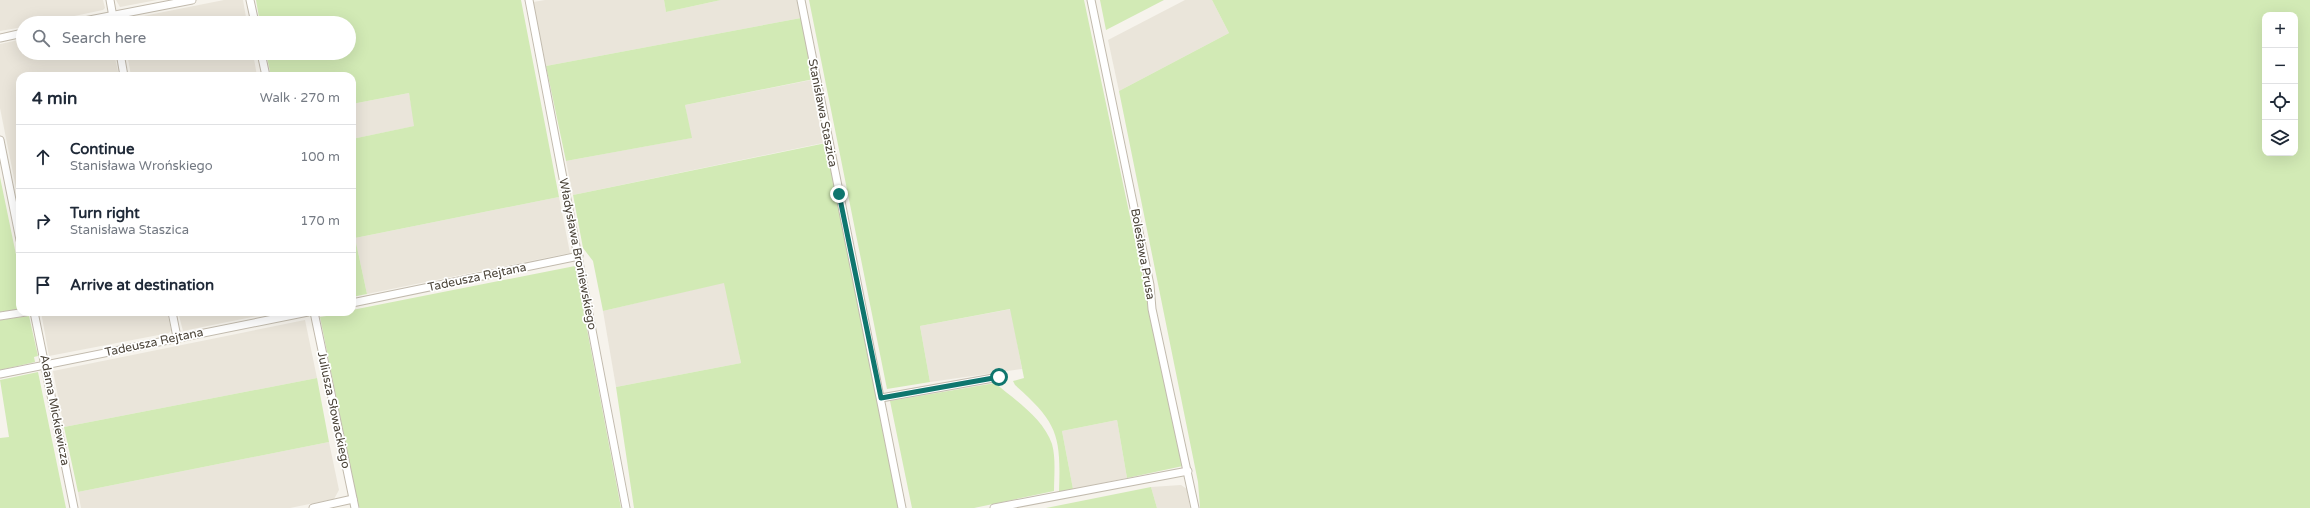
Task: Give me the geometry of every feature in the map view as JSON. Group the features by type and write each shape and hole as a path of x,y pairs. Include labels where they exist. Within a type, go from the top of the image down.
{"street":[{"path":"110,0 113,16"},
{"path":"125,16 192,0"},
{"path":"250,0 253,16"},
{"name":"Władysława Broniewskiego","path":"529,0 626,508"},
{"name":"Stanisława Staszica","path":"801,0 902,508"},
{"name":"Bolesława Prusa","path":"1092,0 1150,285 1152,309 1196,508"},
{"path":"0,38 16,35"},
{"path":"121,60 123,72"},
{"path":"263,60 265,72"},
{"path":"0,140 16,220"},
{"name":"Tadeusza Rejtana","path":"356,302 579,256"},
{"path":"0,316 16,314"},
{"name":"Adama Mickiewicza","path":"35,316 74,508"},
{"path":"173,316 177,337"},
{"name":"Tadeusza Rejtana","path":"0,374 177,337 287,316"},
{"name":"Juliusza Słowackiego","path":"315,316 355,508"},
{"path":"881,398 999,377"},
{"path":"994,508 1188,471"},
{"path":"313,508 353,499"}],"shaded area":[{"path":"0,0 103,0 105,8 103,10 74,16 16,16 16,28 0,31"},
{"path":"116,0 157,0 120,7"},
{"path":"224,0 243,0 246,16 143,16"},
{"path":"545,0 664,0 666,12 721,0 798,0 801,18 546,66 533,2"},
{"path":"1185,0 1212,0 1229,33 1119,91 1108,40"},
{"path":"16,41 16,60 116,60 118,72 16,72 16,188 0,108 0,44"},
{"path":"128,60 254,60 256,72 130,72"},
{"path":"811,80 823,143 573,195 566,161 691,138 685,105"},
{"path":"409,93 415,126 356,138 356,103"},
{"path":"559,197 570,253 367,294 356,238"},
{"path":"725,282 741,363 616,387 603,311"},
{"path":"1011,309 1022,369 930,382 920,326"},
{"path":"42,316 168,316 171,330 169,333 49,356"},
{"path":"179,316 257,316 183,331"},
{"path":"305,320 317,378 64,427 53,371"},
{"path":"1117,420 1127,478 1073,489 1062,431"},
{"path":"329,442 339,490 334,499 290,508 81,508 78,492"},
{"path":"1181,485 1187,489 1190,508 1157,508 1151,487"}],"green space":[{"path":"256,0 521,0 559,197 356,238 356,138 414,126 409,93 356,103 356,72 270,72 268,60 356,60 356,16 259,16"},
{"path":"664,0 721,0 666,12"},
{"path":"809,0 1084,0 1183,466 1127,478 1117,420 1062,431 1073,489 1059,492 1059,457 1054,431 1040,410 1015,385 1013,381 1024,378 1010,309 920,326 930,382 887,389"},
{"path":"1100,0 1164,0 1106,30"},
{"path":"1212,0 2310,0 2310,508 1200,508 1198,482 1119,91 1229,33"},
{"path":"801,18 814,79 685,105 692,138 566,161 546,66"},
{"path":"826,143 899,508 634,508 616,387 741,363 724,283 603,311 593,261 583,248 573,195"},
{"path":"0,177 16,255 16,310 0,312"},
{"path":"356,243 367,294 356,296"},
{"path":"575,266 621,508 360,508 358,505 320,317 356,316 356,309"},
{"path":"29,316 38,356 34,357 35,362 0,370 0,320"},
{"path":"38,372 66,508 0,508 0,438 9,437 0,380"},
{"path":"317,378 329,442 78,492 64,427"},
{"path":"995,383 1028,410 1048,435 1052,444 1054,455 1054,491 974,508 912,508 890,401"},
{"path":"1151,487 1157,508 1046,508"}],"route":[{"path":"839,194 881,398 999,377"}]}
